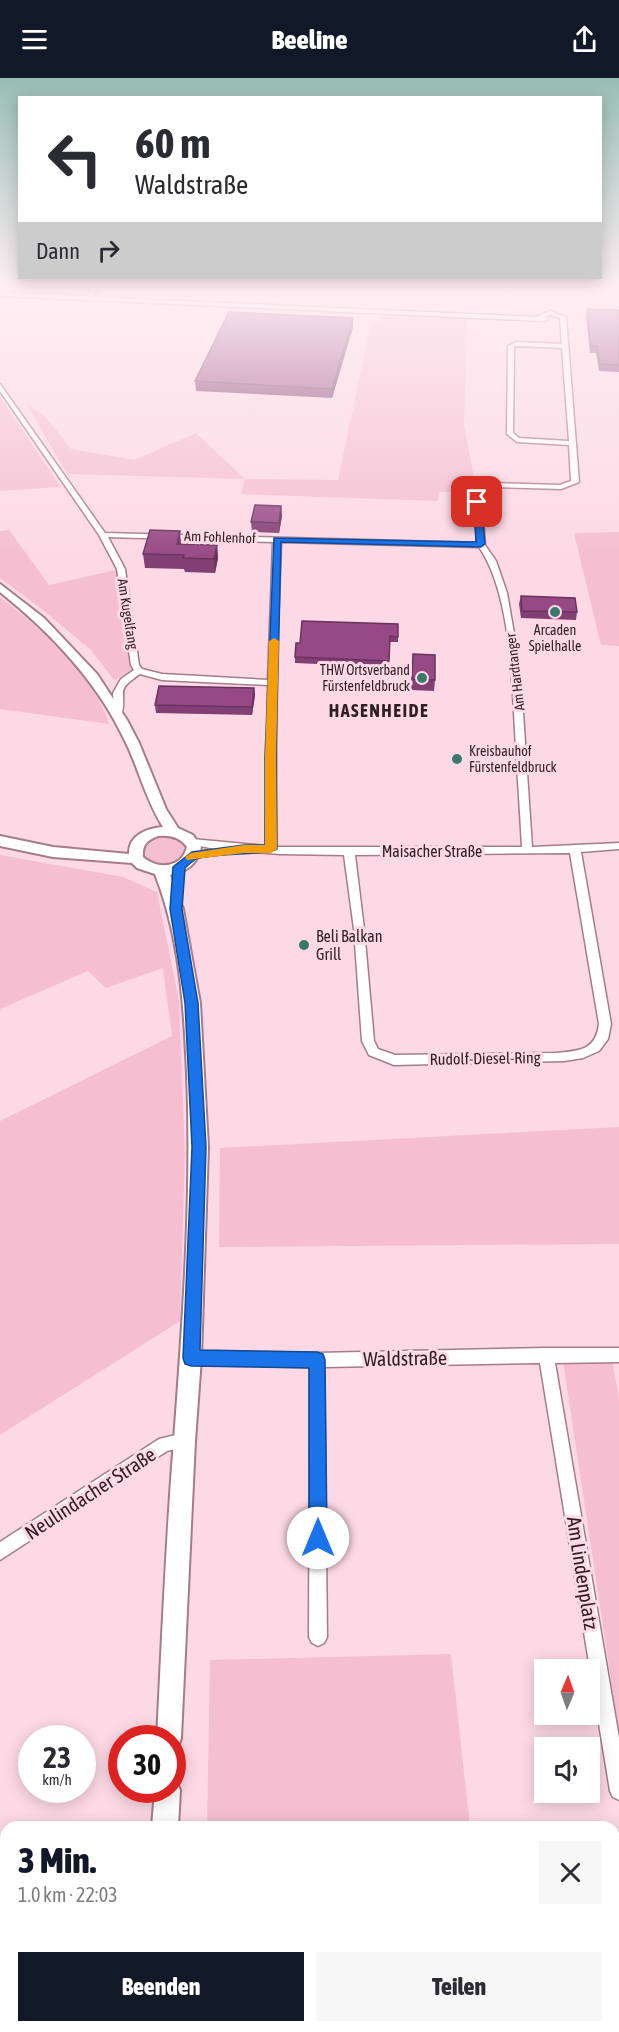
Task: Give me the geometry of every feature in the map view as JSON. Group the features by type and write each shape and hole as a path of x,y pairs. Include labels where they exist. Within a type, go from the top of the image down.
{"main road":[{"path":"0,587 34,614 69,649 101,689 134,744 152,795 173,831"},
{"path":"149,834 152,795"},
{"path":"83,856 136,844 149,834 173,831 183,834 192,849 179,867 176,909"},
{"path":"0,841 83,856 136,860 146,868 161,871 179,867"},
{"path":"136,844 134,853 136,860"},
{"path":"161,871 176,909 192,1003 199,1147 191,1358 184,1441 170,1725"},
{"path":"165,1821 166,1803"}],"street":[{"path":"511,376 510,434 517,440 572,443 568,376"},
{"name":"Am Kugelfang","path":"0,386 103,536 121,569 135,665 139,671 162,677 272,683"},
{"name":"Am Hardtanger","path":"527,850 516,668 503,592 492,561 481,544 477,501 480,489 488,485 561,488 573,484 576,472 572,443"},
{"name":"Am Fohlenhof","path":"103,536 481,544"},
{"path":"271,849 272,683 277,539"},
{"path":"117,713 119,705 117,693 124,681 139,671"},
{"name":"Maisacher Straße","path":"192,849 527,850 619,846"},
{"name":"Rudolf-Diesel-Ring","path":"349,851 359,929 368,1041 373,1052 394,1060 548,1057 578,1054 600,1044 605,1024 575,849"},
{"name":"Waldstraße","path":"191,1358 317,1360 546,1355 618,1358"},
{"name":"Am Lindenplatz","path":"546,1355 619,1791"},
{"path":"317,1360 318,1637"},
{"name":"Neulindacher Straße","path":"0,1552 164,1444 184,1441"}],"shaded area":[{"path":"360,376 465,376 464,424 474,478 468,492 439,492 438,501 241,494 245,479 338,480"},
{"path":"0,397 61,487 0,491"},
{"path":"26,403 46,417 71,449 134,460 196,433 245,479 67,474"},
{"path":"9,530 49,585 116,570 134,669 114,680 91,650 0,578 0,531"},
{"path":"619,532 619,646 601,645 574,533"},
{"path":"0,597 32,623 78,670 102,706 109,724 0,709"},
{"path":"166,834 179,838 186,846 181,859 161,865 147,860 142,855 146,842 156,836"},
{"path":"0,855 123,877 157,892 179,1001 185,1153 180,1321 0,1435 0,1121 172,1036 163,968 106,988 88,971 0,1009"},
{"path":"619,1127 619,1244 219,1247 220,1148"},
{"path":"612,1360 619,1397 619,1732 563,1361"},
{"path":"451,1654 469,1821 207,1821 210,1660"}],"building":[{"path":"197,376 336,376 332,389 195,381"},
{"path":"255,505 281,506 279,523 251,522"},
{"path":"150,530 180,531 177,544 217,545 214,559 183,558 184,555 143,554"},
{"path":"521,596 575,598 577,612 522,611"},
{"path":"302,621 398,624 398,637 390,636 389,661 295,657 296,643 300,643"},
{"path":"413,654 435,655 435,680 412,679"},
{"path":"159,686 254,688 252,707 155,705"}],"slow traffic":[{"path":"191,857 244,849 271,849 270,756 274,641"}],"place":[{"name":"Arcaden Spielhalle","path":"555,612"},
{"name":"THW Ortsverband Fürstenfeldbruck","path":"422,678"},
{"name":"Kreisbauhof Fürstenfeldbruck","path":"457,759"},
{"name":"Beli Balkan Grill","path":"304,945"}],"district":[{"name":"HASENHEIDE","path":"379,710"}],"route":[{"path":"318,1538 317,1360 191,1358 199,1147 192,1003 176,909 179,867 192,856 244,849 271,849 270,756 277,539 481,544 477,502"}]}
